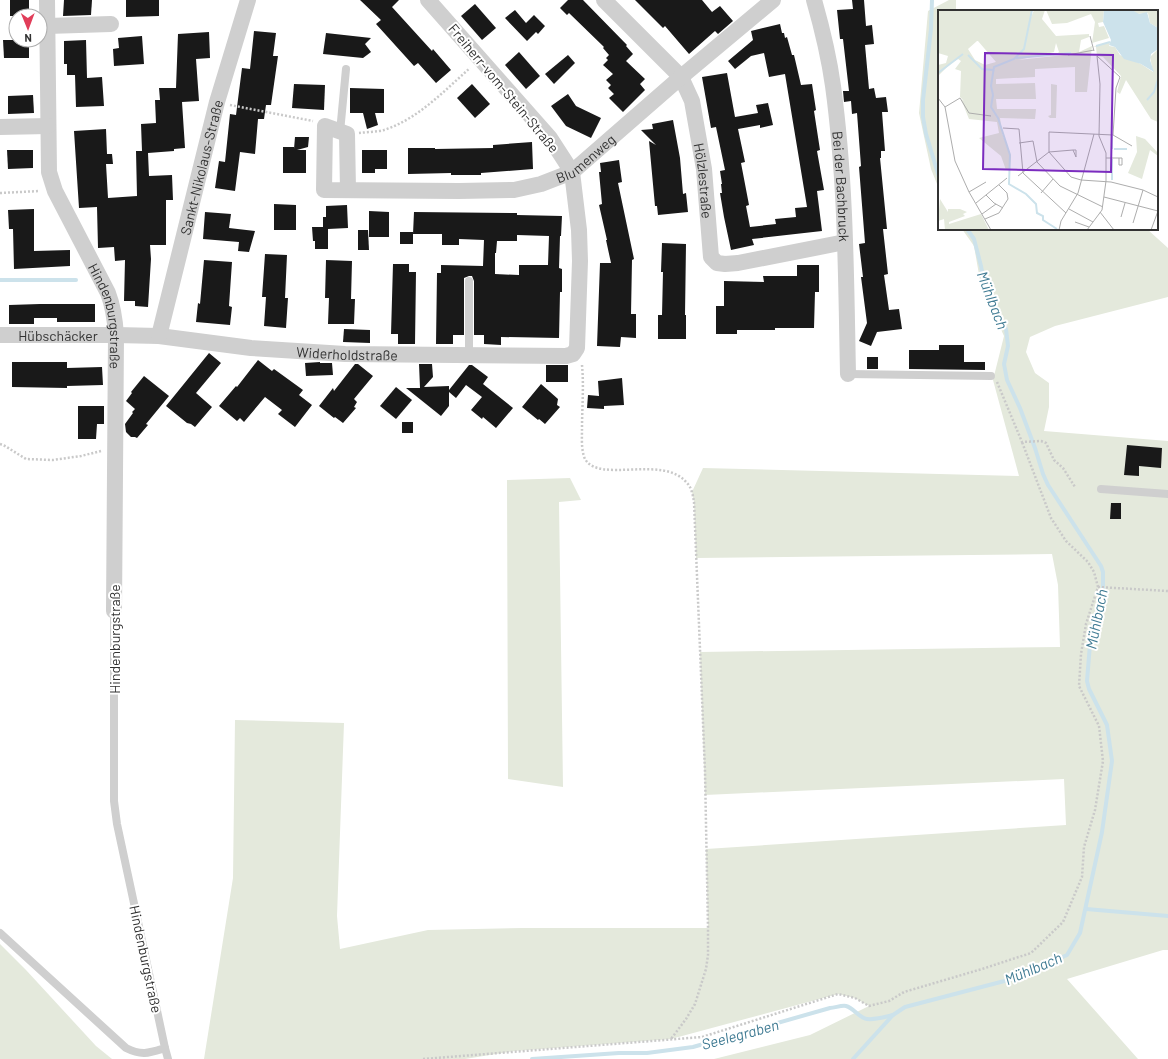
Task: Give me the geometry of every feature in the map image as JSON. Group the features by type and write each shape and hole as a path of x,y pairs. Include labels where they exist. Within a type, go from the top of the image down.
{"street":[{"name":"Sankt-Nikolaus-Straße","path":"159,336 218,102 248,0"},
{"name":"Freiherr-vom-Stein-Straße","path":"428,0 550,138 572,172 579,230 580,261 575,351"},
{"name":"Hölzlestraße","path":"604,0 681,77 692,101 704,169 711,257 717,262 725,264 738,263 845,242"},
{"name":"Blumenweg","path":"325,126 324,190 514,190 541,184 572,172 681,77 773,0"},
{"name":"Bei der Bachbruck","path":"814,0 824,38 833,85 838,132 845,242 848,374"},
{"path":"48,26 111,24"},
{"name":"Hindenburgstraße","path":"47,48 49,172 55,191 108,293 114,313 116,335 114,611"},
{"path":"0,127 48,126"},
{"path":"325,126 343,133 348,190"},
{"name":"Hübschäcker","path":"0,335 116,335"},
{"name":"Widerholdstraße","path":"116,335 159,336 251,348 345,354 566,356 575,351"}],"lane":[{"path":"343,133 346,69"},
{"path":"469,281 469,355"},
{"path":"848,374 991,376"},
{"path":"1101,489 1168,494"},
{"name":"Hindenburgstraße","path":"114,611 114,801 117,824 168,1059"},
{"path":"0,933 126,1048 136,1053 148,1053 166,1048"}],"path":[{"path":"343,133 383,130 406,120 424,108 480,59"},
{"path":"218,102 323,123 325,126"},
{"path":"0,193 55,191"},
{"path":"575,351 582,365 582,444 585,458 588,463 604,470 646,469 670,472 680,476 688,483 694,502 705,772 708,955 706,969 695,1004 686,1020 671,1039"},
{"path":"423,1059 702,1037 838,994 855,998 869,1006 889,1000 904,992 1031,953 1063,922 1082,877 1084,847 1095,810 1103,761 1099,726 1079,686 1081,654 1086,624 1098,587 1094,572 1088,562 1066,540 1051,518 996,380 991,376"},
{"path":"1022,442 1043,441 1046,443 1054,460 1063,468 1075,487"},
{"path":"0,444 26,459 53,460 81,456 115,448"},
{"path":"1098,587 1168,591"}],"shaded area":[{"path":"949,0 956,0 956,10 938,10 938,186 931,169 919,113 928,11"},
{"path":"963,230 1148,230 1168,248 1168,297 1055,326 1030,337 1026,352 1035,373 1049,383 1049,407 1044,431 1168,441 1168,950 1163,950 1067,979 1138,1059 714,1059 810,1035 869,1006 855,998 838,994 671,1039 515,1051 465,1059 204,1059 233,878 235,720 344,723 337,916 340,949 428,930 523,928 708,928 706,849 1066,825 1064,779 705,795 700,652 1060,647 1058,585 1052,554 696,558 694,502 692,492 703,468 1019,476 993,380 1004,336 981,286 974,246"},
{"path":"570,478 581,500 559,502 563,787 508,779 507,480"},
{"path":"0,944 96,1046 112,1059 0,1059"}],"building":[{"path":"10,0 29,0 29,8 10,8"},
{"path":"64,0 92,0 91,15 63,16"},
{"path":"126,0 159,0 159,16 126,17"},
{"path":"360,0 399,0 392,7 432,51 433,49 451,70 436,83 418,63 414,66 376,24 381,20"},
{"path":"568,0 583,0 627,45 626,46 633,54 626,61 645,79 640,84 645,90 623,112 609,98 614,94 608,88 611,85 606,80 613,74 603,65 608,60 606,58 609,55 603,48 604,47 569,13 567,15 560,8"},
{"path":"635,0 702,0 712,12 720,6 733,21 718,34 715,31 689,54 665,26 663,28"},
{"path":"852,0 864,0 866,26 872,25 874,44 865,45 869,89 874,88 876,98 886,97 888,112 882,112 885,151 881,151 880,158 887,229 883,229 888,274 884,275 889,310 899,309 902,329 877,332 871,346 859,341 867,323 861,277 863,277 859,244 865,243 859,167 861,166 857,113 852,114 851,101 844,102 843,91 849,91 843,39 840,39 837,10 853,9"},
{"path":"475,4 496,28 482,40 461,16"},
{"path":"515,10 526,23 534,15 545,26 538,34 536,32 527,41 505,18"},
{"path":"780,24 782,33 784,33 785,38 787,37 792,55 794,55 801,85 812,84 816,110 814,111 820,150 817,151 824,190 817,191 822,231 752,239 754,245 731,250 720,193 722,193 722,184 720,171 725,170 716,127 711,128 702,77 727,73 735,117 758,113 756,105 768,103 773,125 760,128 760,125 738,129 745,162 741,163 749,205 746,206 750,227 776,224 775,219 796,217 795,208 807,207 785,74 769,77 764,53 751,56 735,69 728,61 753,40 751,31"},
{"path":"254,31 276,33 273,56 278,56 271,105 266,105 264,119 258,119 255,154 240,152 235,191 215,188 219,161 225,162 230,114 236,115 242,68 250,69"},
{"path":"209,32 210,58 196,59 199,101 182,102 185,148 174,149 174,151 148,153 149,176 172,175 173,200 166,200 166,245 150,245 151,259 148,307 135,306 135,301 124,301 125,260 115,261 114,247 98,248 97,207 79,208 74,131 106,129 107,154 112,154 113,164 106,164 108,198 137,196 136,151 142,151 141,124 156,123 155,100 160,100 159,88 176,88 178,34"},
{"path":"326,33 371,38 365,44 371,52 363,58 323,54"},
{"path":"142,36 144,64 114,66 113,49 119,48 118,38"},
{"path":"3,40 8,40 8,48 29,48 29,58 4,58"},
{"path":"86,40 87,78 102,77 104,106 76,107 75,75 67,75 67,64 64,64 64,41"},
{"path":"519,52 540,76 526,89 505,65"},
{"path":"568,55 575,63 554,84 545,74"},
{"path":"294,84 325,85 324,110 292,108"},
{"path":"472,84 490,104 475,118 457,98"},
{"path":"350,88 384,89 384,113 375,113 378,125 367,129 363,113 350,113"},
{"path":"568,94 576,106 601,118 591,138 566,126 551,106"},
{"path":"33,95 34,113 8,114 8,96"},
{"path":"673,120 680,158 683,194 686,193 688,212 658,215 657,206 655,206 649,141 656,145 641,130 653,129 652,124"},
{"path":"295,137 309,137 308,147 297,150 306,150 306,173 283,173 283,147 294,147 294,149"},
{"path":"532,142 533,169 481,173 481,175 451,175 451,173 408,174 408,148 493,148 493,145"},
{"path":"7,150 33,150 33,168 8,169"},
{"path":"362,150 387,150 387,169 375,169 375,173 362,173"},
{"path":"619,160 622,182 618,183 634,259 632,260 631,314 636,314 636,338 621,337 620,347 597,346 600,263 611,263 599,205 602,204 599,172 601,172 600,163"},
{"path":"274,204 296,205 296,230 274,230"},
{"path":"347,205 348,228 328,229 328,249 315,249 312,227 323,227 323,217 326,217 326,206"},
{"path":"34,209 34,251 70,250 70,266 14,269 13,229 9,229 8,210"},
{"path":"369,211 389,212 389,237 369,237"},
{"path":"205,212 231,214 229,228 255,231 249,252 238,251 239,242 203,239"},
{"path":"414,212 517,213 517,215 562,216 559,268 562,269 562,292 560,292 559,338 501,337 501,345 484,344 484,335 474,335 474,281 472,276 469,276 464,278 464,335 453,335 453,344 436,344 437,273 441,273 441,265 483,266 484,240 459,239 459,245 442,245 442,234 413,234","holes":["517,235 549,236 548,265 519,265 519,275 495,274 495,253 497,241 517,241"]},
{"path":"358,230 368,230 369,250 358,250"},
{"path":"400,232 413,232 413,244 400,244"},
{"path":"662,243 686,244 686,339 658,339 658,315 662,315"},
{"path":"265,254 287,255 285,298 288,298 286,328 264,326 266,297 262,297"},
{"path":"204,260 232,262 229,306 232,307 230,325 196,322 198,303 200,304"},
{"path":"326,260 352,261 351,299 355,299 354,324 328,324 329,298 325,298"},
{"path":"393,264 409,264 409,272 416,272 415,344 398,344 398,334 391,334"},
{"path":"797,265 819,265 819,292 815,292 814,328 737,330 737,334 716,334 716,306 724,306 724,281 764,282 763,276 797,276"},
{"path":"95,304 95,322 57,322 57,318 34,318 34,324 9,324 9,305"},
{"path":"344,329 370,330 370,343 343,342"},
{"path":"939,345 964,345 964,362 985,362 985,370 909,369 909,350 939,350"},
{"path":"209,353 221,363 196,393 212,407 195,427 187,423 166,406"},
{"path":"867,357 878,357 878,369 867,369"},
{"path":"258,360 272,371 274,369 303,390 299,395 312,405 295,427 278,414 282,410 265,397 244,422 240,418 237,421 219,406 236,386 237,387"},
{"path":"12,362 67,362 67,368 102,367 103,385 67,386 67,388 12,387"},
{"path":"305,363 332,363 333,375 306,376"},
{"path":"355,364 358,364 373,376 354,399 357,402 354,407 356,408 343,423 319,406 333,388 334,391"},
{"path":"419,364 432,364 433,377 424,387 449,386 449,390 469,365 472,365 488,377 483,384 513,408 496,428 483,417 482,419 471,410 482,397 466,385 456,398 449,392 449,406 441,416 406,388 420,388"},
{"path":"546,365 568,365 568,382 546,382"},
{"path":"144,376 169,396 146,424 148,425 137,438 131,437 126,432 125,424 135,409 126,401 132,393 131,392"},
{"path":"622,378 624,405 604,406 604,409 587,408 588,395 599,396 598,381"},
{"path":"541,384 558,399 557,405 560,407 545,424 522,407"},
{"path":"396,387 412,400 396,419 380,406"},
{"path":"78,406 104,406 104,424 97,424 96,439 78,439"},
{"path":"402,422 413,422 413,433 402,433"},
{"path":"1127,445 1162,448 1161,468 1139,466 1139,476 1124,475"},
{"path":"1111,503 1121,503 1121,519 1110,519"}],"waterway":[{"name":"Mühlbach","path":"932,0 931,29 923,100 923,117 926,134 938,174"},
{"name":"Mühlbach","path":"853,1059 893,1015 905,1007 1016,978 1067,955 1080,933 1102,832 1112,761 1107,725 1089,689 1087,681 1091,632 1103,589 1103,572 1101,566 1048,485 1043,474 1020,408 1007,380 1004,364 1008,346 1006,329 993,307 985,287 974,239 968,230"},
{"path":"0,280 76,280"},
{"path":"1086,909 1168,916"},
{"name":"Seelegraben","path":"532,1059 619,1053 647,1053 693,1047 830,1008 842,1006 849,1007 861,1017 867,1019 877,1019 893,1015"}]}
